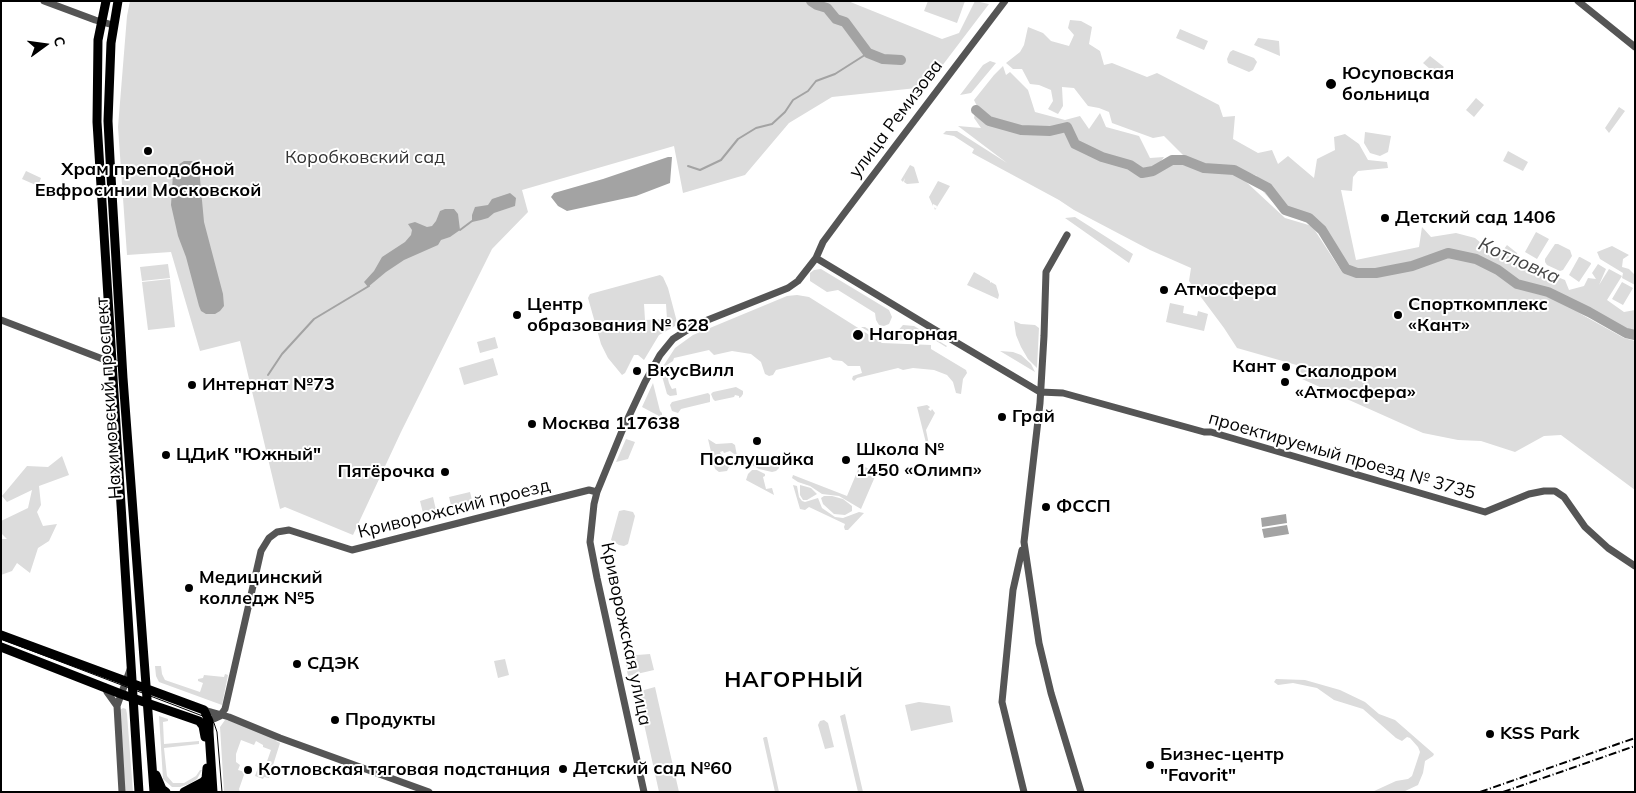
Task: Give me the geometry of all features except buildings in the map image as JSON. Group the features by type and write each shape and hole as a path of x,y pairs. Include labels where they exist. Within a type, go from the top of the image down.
{"main road":[{"name":"Нахимовский проспект","path":"106,1 98,40 97,122 154,792"},
{"name":"Нахимовский проспект","path":"118,1 110,51 108,121 131,666 128,682 132,698 139,792"},
{"path":"1,635 204,710 209,721 208,732 213,792"},
{"path":"1,647 121,694 200,721 205,732 206,779 184,792"},
{"path":"152,765 159,783 166,792"},
{"path":"199,792 206,788 212,778"}],"street":[{"path":"44,1 113,25"},
{"name":"улица Ремизова","path":"816,258 824,242 843,215 1005,1"},
{"path":"1578,1 1635,47"},
{"path":"1024,792 1002,702 1013,590 1024,542 1031,487 1044,336 1046,272 1067,236"},
{"path":"816,258 1040,392"},
{"name":"Криворожская улица","path":"644,792 590,542 597,492 638,396 668,343 683,331 695,325 793,286 816,258"},
{"path":"1,320 118,364"},
{"name":"проектируемый проезд № 3735","path":"1040,392 1063,393 1204,432 1211,432 1485,512 1529,494 1555,491 1564,497 1585,527 1608,548 1635,566"},
{"name":"Криворожский проезд","path":"220,716 225,709 261,551 269,538 277,532 289,530 352,550 589,490 597,492"},
{"path":"1024,542 1039,642 1051,693 1081,792"},
{"path":"1013,590 1022,585 1032,596"},
{"name":"Нахимовский проспект","path":"122,792 117,706 128,682"},
{"path":"104,687 117,706"},
{"path":"204,710 220,716 230,717 280,738 430,792"},
{"path":"200,721 209,721 220,716"}],"green space":[{"name":"Коробковский сад","path":"130,1 848,1 942,39 959,33 975,1 989,4 926,87 832,97 789,123 745,175 683,193 674,146 522,190 528,212 492,249 401,432 353,535 285,507 280,509 240,341 200,351 171,252 127,255 118,127 127,16"},
{"path":"928,1 965,1 957,23 924,11"},
{"name":"Спорткомплекс «Кант»","path":"1070,20 1081,21 1092,27 1089,44 1100,51 1104,65 1112,63 1147,77 1157,73 1219,105 1223,117 1235,116 1233,139 1258,153 1272,150 1278,164 1288,156 1314,178 1317,159 1335,150 1334,137 1345,134 1359,144 1368,160 1387,162 1388,168 1358,171 1353,177 1352,191 1341,190 1356,260 1419,247 1422,227 1431,237 1456,233 1475,238 1498,257 1507,245 1517,253 1518,259 1525,266 1537,272 1540,270 1565,280 1569,290 1584,286 1588,278 1596,279 1592,273 1598,264 1606,269 1599,285 1609,269 1622,276 1607,300 1624,312 1635,310 1635,333 1613,322 1609,326 1579,313 1624,338 1635,341 1635,490 1561,435 1544,436 1515,452 1481,441 1458,440 1423,433 1302,379 1297,369 1300,366 1237,348 1189,281 1191,268 1150,250 1074,210 972,153 974,149 954,136 943,134 946,131 957,131 1007,163 958,126 981,128 974,118 977,106 974,100 1003,66 1006,75 1010,72 1028,90 1035,112 1065,120 1080,116 1089,129 1100,113 1106,127 1139,136 1150,158 1164,157 1159,164 1187,159 1164,136 1153,138 1112,123 1109,112 1088,106 1074,88 1062,87 1063,106 1058,114 1048,109 1053,101 1051,90 1039,85 1030,84 1022,69 1013,69 1006,63 1020,52 1024,45 1028,27 1043,33 1051,41 1069,46 1074,35 1068,28","holes":["1211,164 1232,166 1257,176 1255,183 1282,212 1312,225 1322,232 1329,246 1349,273 1342,272 1312,226 1285,218 1243,179"]},
{"path":"1180,29 1208,41 1204,50 1176,38"},
{"path":"1258,38 1279,41 1280,56 1254,45"},
{"path":"1233,50 1254,58 1257,62 1253,70 1249,72 1228,63 1227,59"},
{"path":"1430,56 1444,67 1437,75 1423,63"},
{"path":"990,61 996,63 971,93 960,95 983,65"},
{"path":"1476,98 1484,105 1474,117 1466,110"},
{"path":"1619,107 1625,111 1609,133 1605,128"},
{"path":"1365,132 1391,136 1388,152 1380,156 1370,153 1364,143"},
{"path":"1508,151 1528,162 1523,171 1503,161"},
{"path":"910,165 914,167 919,183 907,184 904,182 905,178 903,182 901,180"},
{"path":"26,171 41,178 38,186 22,179"},
{"path":"938,181 950,186 936,208 937,206 933,204 933,206 929,197"},
{"path":"1075,217 1133,254 1129,263 1065,218"},
{"path":"1536,232 1549,239 1537,259 1525,252"},
{"path":"1555,244 1570,250 1572,256 1563,270 1560,271 1547,265 1545,262"},
{"path":"1612,246 1629,255 1623,259 1622,267 1629,269 1635,275 1635,285 1622,278 1623,273 1600,259 1597,252"},
{"path":"1579,257 1591,264 1579,282 1569,275"},
{"path":"168,264 170,278 142,281 140,267"},
{"path":"821,269 889,310 892,317 889,324 879,325 875,313 838,290 827,292 810,281 810,273"},
{"path":"974,272 996,285 999,295 998,299 967,285"},
{"path":"660,275 663,277 668,288 677,322 675,326 659,335 644,360 638,355 634,355 625,373 622,375 608,358 601,344 588,298 590,294","holes":["644,304 666,304 667,319 645,320"]},
{"path":"170,279 175,327 148,330 142,282"},
{"path":"1622,282 1633,288 1623,305 1612,299"},
{"path":"787,296 809,297 882,343 931,345 931,349 966,370 967,373 963,379 961,394 956,393 953,382 947,375 934,370 913,368 903,370 898,368 857,378 854,381 852,379 853,376 862,373 860,366 848,366 842,361 833,360 830,357 776,370 773,375 769,376 765,374 761,362 751,354 732,351 714,355 709,350 674,358 673,361 662,368 675,348 693,335"},
{"path":"1170,303 1184,306 1183,313 1197,316 1198,311 1208,314 1204,331 1166,322"},
{"path":"1014,321 1021,324 1035,325 1039,328 1037,368 1028,359 1021,347 1016,335"},
{"path":"903,325 914,326 947,346 933,339 885,341 861,327 865,327 884,337 895,334"},
{"path":"495,337 498,348 480,353 477,342"},
{"path":"1000,351 1021,355 1031,364 1035,372"},
{"path":"493,358 498,375 464,385 459,368"},
{"path":"666,371 669,383 672,389 676,388 677,395 670,396 667,394 662,376"},
{"path":"653,383 662,413 659,416 642,407"},
{"path":"736,387 743,391 739,398 739,396 735,395 734,397 715,401 711,394 713,392"},
{"path":"708,393 710,395 710,402 681,409 678,413 672,411 670,405 672,402"},
{"path":"927,405 930,407 928,409 931,411 932,409 935,413 926,430 931,454 929,455 917,407"},
{"path":"626,439 635,442 628,459 616,462"},
{"path":"708,439 716,444 732,443 735,445 737,456 730,451 720,452 723,455 724,462 730,465 727,471 719,472 715,469"},
{"path":"62,456 69,475 39,486 41,505 37,512 43,526 57,524 49,541 38,548 30,573 17,563 12,571 1,575 1,539 7,539 1,533 1,521 28,508 32,490 7,502 2,496 27,466 48,467"},
{"path":"746,456 750,461 757,464 776,460 779,462 779,468 772,472 759,469 747,462"},
{"path":"860,465 877,472 861,509 839,496 822,494 792,478 793,475 847,496"},
{"path":"752,470 765,474 763,477 766,489 772,488 774,495 746,480"},
{"path":"793,485 797,486 799,497 802,501 805,502 818,498 822,508 835,517 843,518 859,512 864,513 848,530 845,530 845,524 809,507 805,510 800,509"},
{"path":"800,485 811,488 817,494 807,500 803,500 800,495"},
{"path":"470,492 473,504 452,509 449,497"},
{"path":"824,496 843,499 852,506 852,511 845,515 834,514 823,504 821,498"},
{"path":"433,497 436,510 423,513 420,501"},
{"path":"619,511 633,512 635,516 628,544 624,546 611,540"},
{"path":"650,654 654,670 628,676 624,656"},
{"path":"505,659 509,675 498,678 494,661"},
{"path":"155,666 161,666 165,680 200,692 203,683 198,681 198,679 203,678 204,675 224,677 225,674 228,675 222,705 159,682"},
{"path":"1276,679 1305,680 1340,690 1365,702 1379,714 1395,720 1434,754 1425,761 1418,785 1403,792 1372,792 1412,776 1420,752 1418,747 1410,738 1407,737 1402,741 1396,738 1363,709 1334,700 1317,688 1293,683 1278,685 1274,682"},
{"path":"655,687 679,792 659,792 637,692"},
{"path":"919,702 950,706 953,722 911,731 905,705"},
{"path":"126,709 127,714 133,792 125,792 120,710"},
{"path":"845,714 863,792 858,792 840,716"},
{"path":"159,716 168,719 168,721 163,722 164,744 199,741 199,744 164,748 167,776 173,783 184,783 202,770 197,779 189,784 172,787 163,779"},
{"path":"231,719 277,738 276,741 280,743 269,778 264,777 263,779 255,776 259,765 265,767 271,750 263,747 263,745 256,741 254,745 241,740 236,754 236,762 240,765 238,770 245,772 239,789 240,792 224,792 220,727 225,720"},
{"path":"824,720 828,723 834,747 825,749 818,725 820,721"},
{"path":"767,737 779,792 775,792 763,738"}],"shaded area":[{"path":"672,157 670,183 636,196 567,211 558,206 551,197 554,193"},
{"path":"184,161 192,161 199,168 204,222 223,294 224,306 215,314 206,314 201,311 178,236 171,205 175,167"},
{"path":"510,193 516,198 515,206 494,213 488,218 472,222 475,207 488,205 492,199"},
{"path":"454,209 458,214 460,230 450,237 441,240 438,245 404,260 368,287 364,282 374,271 382,257 405,242 411,235 412,230 408,224 415,222 427,227 432,226 440,211"},
{"path":"1286,514 1287,523 1262,527 1261,518"},
{"path":"1287,525 1289,534 1264,538 1262,529"}],"waterway":[{"name":"Котловка","path":"811,1 827,8 836,19 845,22 868,53 883,59 901,60"},
{"path":"688,166 700,170 721,160 738,139 756,128 772,124 785,112 793,100 808,91 816,81 835,74 868,53"},
{"name":"Котловка","path":"976,110 989,121 1021,130 1050,131 1067,127 1075,144 1102,157 1130,165 1142,173 1153,171 1172,160 1184,160 1204,168 1234,170 1268,188 1285,210 1309,218 1322,230 1346,269 1357,273 1376,273 1412,266 1448,253 1476,259 1498,270 1517,284 1548,292 1626,333 1635,335"},
{"path":"460,230 472,221"},
{"path":"268,375 282,354 314,319 369,286"}],"tram line":[{"path":"1,639 208,718 214,723 217,732 222,792"}],"railway":[{"path":"1480,792 1635,738"},
{"path":"1503,792 1635,746"}],"place":[{"name":"Юсуповская больница","path":"1331,84"},
{"name":"Храм преподобной Евфросинии Московской","path":"148,151"},
{"name":"Детский сад 1406","path":"1385,218"},
{"name":"Атмосфера","path":"1164,290"},
{"name":"Центр образования № 628","path":"517,315"},
{"name":"Спорткомплекс «Кант»","path":"1398,315"},
{"name":"Нагорная","path":"858,335"},
{"name":"Кант","path":"1286,367"},
{"name":"ВкусВилл","path":"637,371"},
{"name":"Скалодром «Атмосфера»","path":"1285,382"},
{"name":"Интернат №73","path":"192,385"},
{"name":"Грай","path":"1002,417"},
{"name":"Москва 117638","path":"532,424"},
{"name":"Послушайка","path":"757,441"},
{"name":"ЦДиК \"Южный\"","path":"166,455"},
{"name":"Школа № 1450 «Олимп»","path":"846,460"},
{"name":"Пятёрочка","path":"445,472"},
{"name":"ФССП","path":"1046,507"},
{"name":"Медицинский колледж №5","path":"189,588"},
{"name":"СДЭК","path":"297,664"},
{"name":"Продукты","path":"335,720"},
{"name":"KSS Park","path":"1490,734"},
{"name":"Бизнес-центр \"Favorit\"","path":"1150,765"},
{"name":"Детский сад №60","path":"563,769"},
{"name":"Котловская тяговая подстанция","path":"248,770"}],"district":[{"name":"НАГОРНЫЙ","path":"794,680"}]}
